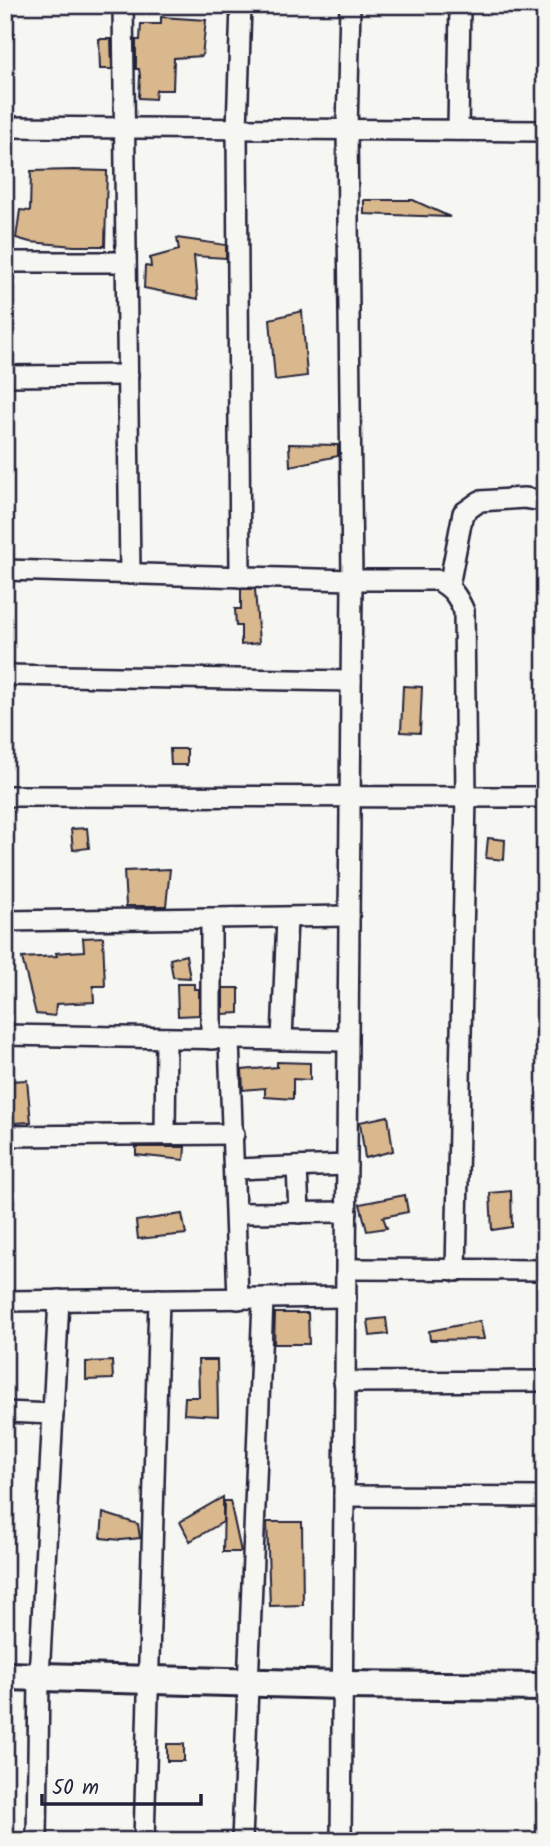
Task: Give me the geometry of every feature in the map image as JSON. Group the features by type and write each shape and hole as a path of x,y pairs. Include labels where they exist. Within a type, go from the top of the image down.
{"street":[{"path":"123,5 130,574"},
{"path":"240,577 237,129 241,5"},
{"path":"341,1841 352,580 347,130 350,5"},
{"path":"458,130 460,5"},
{"path":"5,127 545,131"},
{"path":"5,262 126,262"},
{"path":"5,376 128,375"},
{"path":"449,586 463,513 480,501 524,498 545,501"},
{"path":"5,570 436,580 449,586 457,594 464,611 466,797 456,1271"},
{"path":"5,675 351,681"},
{"path":"5,796 545,797"},
{"path":"5,922 349,916"},
{"path":"282,1040 287,918"},
{"path":"211,919 220,1039 234,1134 238,1299"},
{"path":"5,1035 347,1041"},
{"path":"164,1133 166,1038"},
{"path":"5,1136 234,1134"},
{"path":"234,1169 347,1165"},
{"path":"297,1167 299,1213"},
{"path":"236,1213 347,1212"},
{"path":"347,1269 545,1270"},
{"path":"5,1301 346,1297"},
{"path":"144,1841 159,1299"},
{"path":"37,1841 39,1677 59,1300"},
{"path":"242,1841 246,1682 263,1300"},
{"path":"344,1382 545,1381"},
{"path":"5,1412 53,1414"},
{"path":"344,1496 545,1497"},
{"path":"5,1676 342,1685 545,1687"}],"building":[{"path":"161,17 206,20 202,56 174,58 173,90 156,90 155,99 139,98 140,76 139,69 136,69 136,40 140,40 141,24 161,24"},
{"path":"99,39 111,39 112,69 100,69"},
{"path":"31,171 107,171 105,246 74,246 16,238 20,210 30,211"},
{"path":"364,200 413,200 450,217 364,214"},
{"path":"177,238 226,245 226,258 194,256 198,299 144,288 145,266 151,267 150,258 179,250"},
{"path":"302,311 307,376 275,380 270,319"},
{"path":"289,444 338,445 338,456 290,466"},
{"path":"241,589 255,589 259,643 241,645 241,626 236,626 235,609 241,609"},
{"path":"403,686 422,687 420,733 401,732"},
{"path":"170,749 187,749 187,765 171,765"},
{"path":"87,828 89,848 73,850 71,829"},
{"path":"488,838 505,840 504,860 486,858"},
{"path":"170,869 166,906 126,906 124,871"},
{"path":"103,937 105,986 93,986 94,1002 56,1004 55,1016 36,1014 22,958 84,951 83,938"},
{"path":"186,955 190,978 173,977 170,959"},
{"path":"177,984 194,984 194,989 199,989 199,1015 178,1016"},
{"path":"223,988 239,988 239,1013 223,1014"},
{"path":"277,1062 310,1063 310,1080 293,1079 293,1099 265,1097 265,1088 243,1090 242,1070 277,1067"},
{"path":"27,1080 31,1122 14,1123 10,1081"},
{"path":"388,1116 393,1151 365,1158 360,1122"},
{"path":"136,1147 185,1147 184,1160 136,1155"},
{"path":"511,1191 512,1227 492,1230 490,1193"},
{"path":"405,1195 408,1212 383,1217 387,1228 367,1231 360,1204"},
{"path":"182,1214 186,1234 138,1239 136,1221"},
{"path":"275,1313 308,1313 309,1344 274,1344"},
{"path":"386,1318 388,1334 370,1336 368,1320"},
{"path":"480,1321 484,1339 430,1340 429,1331"},
{"path":"198,1360 217,1360 218,1416 184,1414 185,1397 199,1397"},
{"path":"112,1361 113,1379 86,1380 86,1362"},
{"path":"223,1497 223,1522 190,1541 180,1522"},
{"path":"224,1501 230,1501 241,1552 223,1552"},
{"path":"103,1513 138,1524 140,1538 101,1538"},
{"path":"267,1522 302,1522 303,1605 270,1606"},
{"path":"167,1744 184,1744 184,1761 167,1761"}]}
